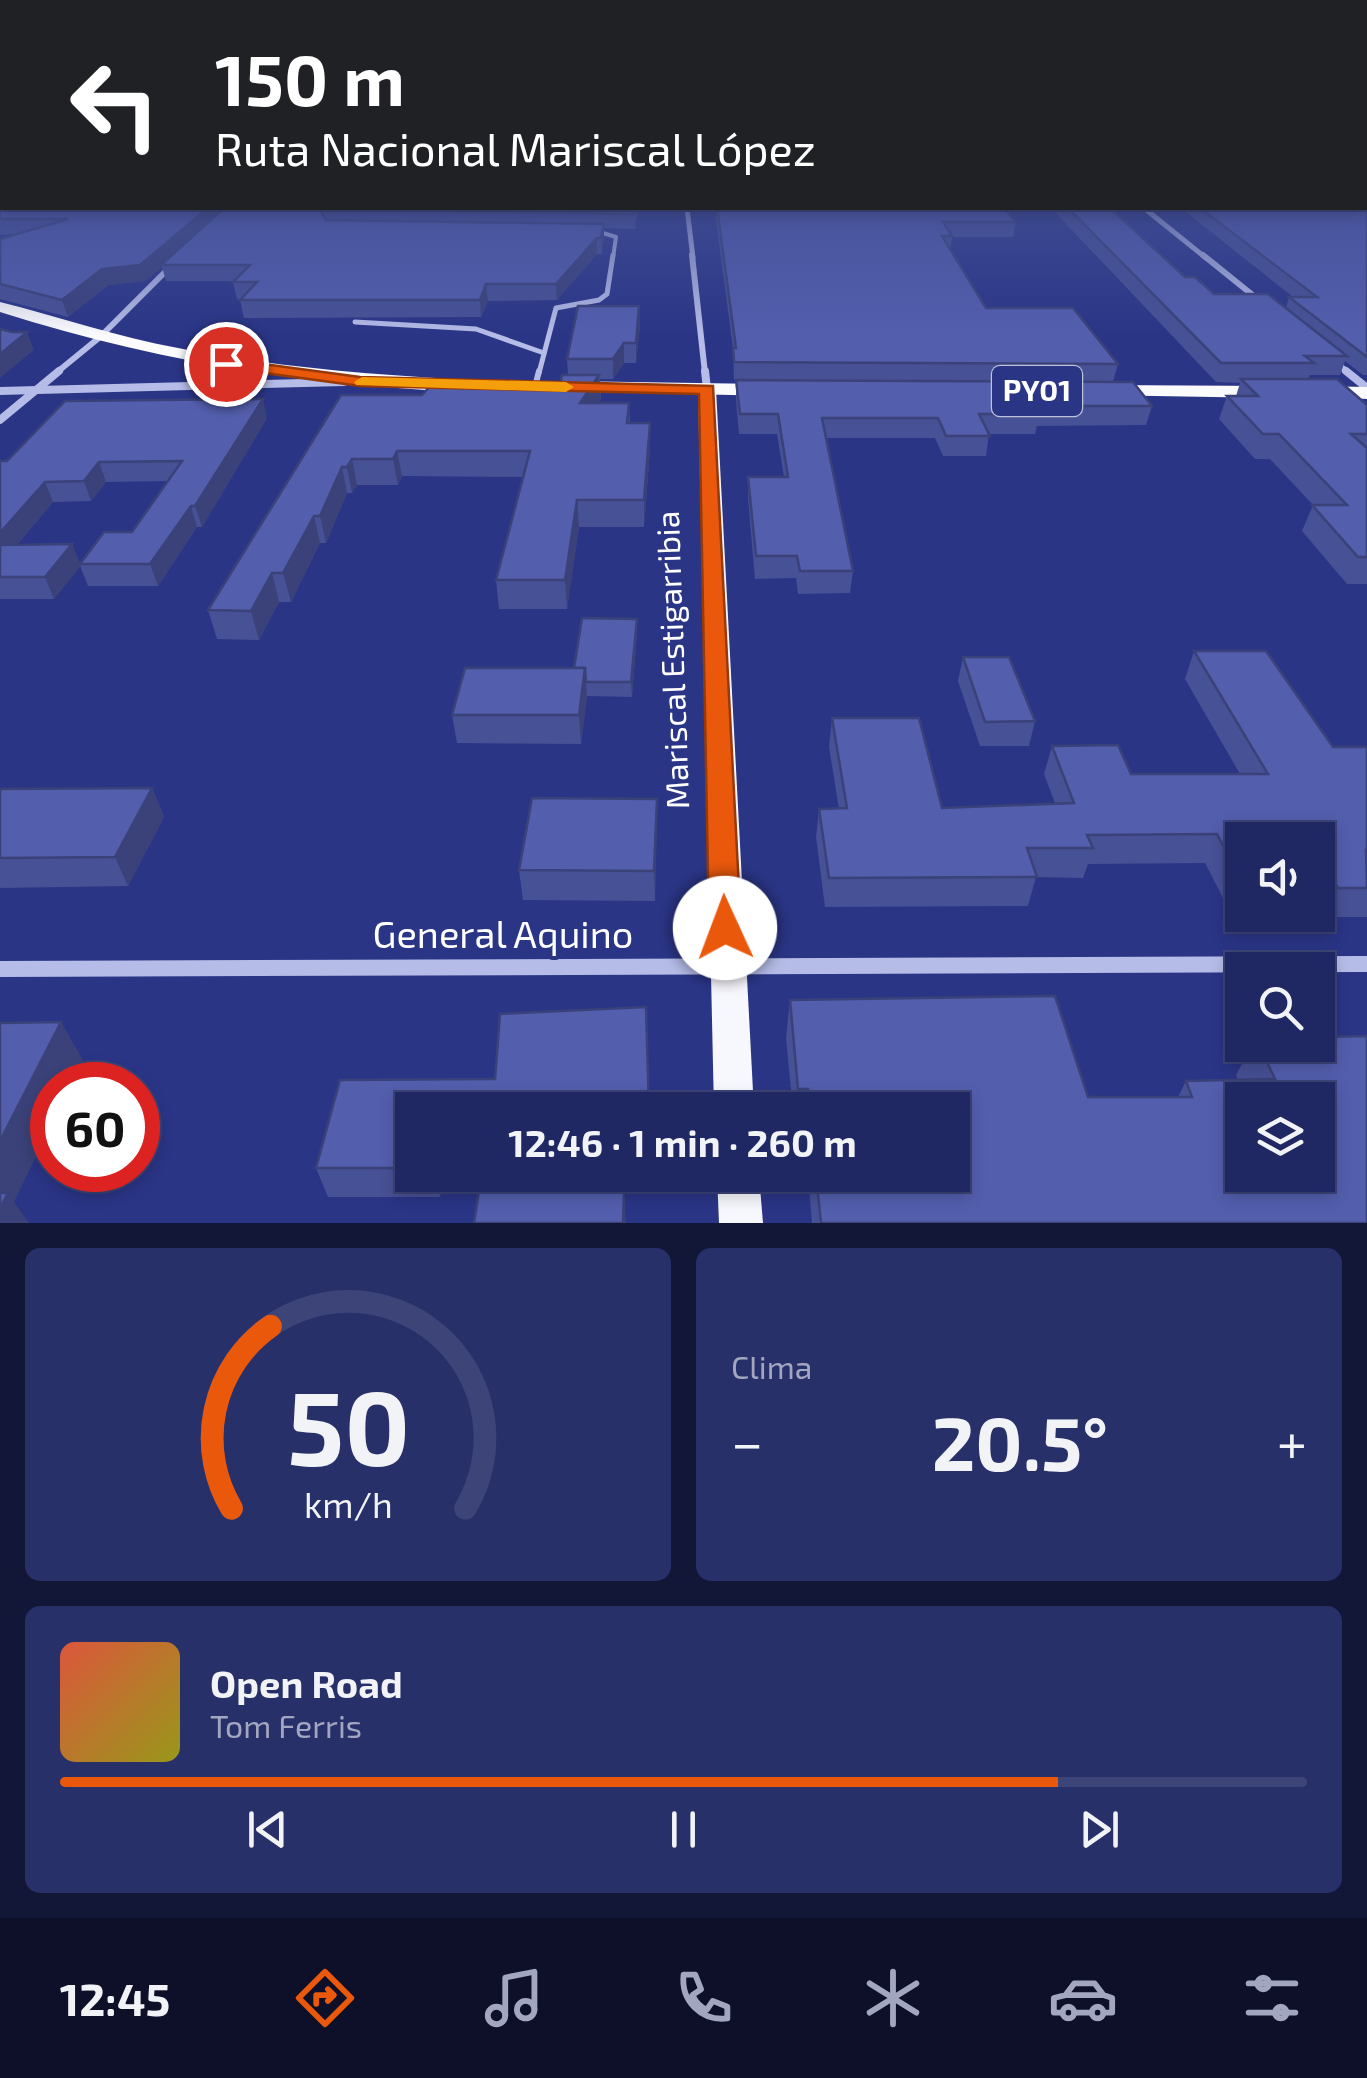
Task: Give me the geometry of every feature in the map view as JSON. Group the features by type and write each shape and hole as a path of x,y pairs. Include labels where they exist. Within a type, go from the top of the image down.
{"highway":[{"path":"0,307 187,358 360,382 784,390"},
{"name":"PY01","path":"1076,391 1367,390"}],"main road":[{"name":"Mariscal Estigarribia","path":"707,390 733,1092"},
{"path":"739,1192 741,1223"}],"street":[{"name":"Mariscal Estigarribia","path":"689,222 707,390"},
{"path":"1161,222 1263,304"},
{"path":"0,420 100,337 172,265"},
{"path":"1322,352 1367,390"},
{"path":"0,391 360,382"},
{"name":"General Aquino","path":"0,969 1367,964"}],"lane":[{"path":"516,386 544,353 556,308 599,300 608,294 616,237 590,231"},
{"path":"355,322 452,323 493,330 544,353"}],"building":[{"path":"58,222 191,222 140,265 102,269 62,300 0,284 0,239"},
{"path":"208,222 604,224 601,238 556,284 486,284 480,300 240,300 257,282 233,282 250,265 161,265"},
{"path":"719,222 943,222 952,236 942,236 986,308 1073,308 1118,364 734,362 736,348"},
{"path":"1082,222 1125,222 1185,277 1195,277 1214,294 1268,294 1347,356 1305,356 1314,363 1221,363"},
{"path":"1219,222 1367,222 1367,357 1289,297 1317,297"},
{"path":"578,306 639,306 636,343 624,343 613,359 567,359"},
{"path":"0,329 12,332 27,332 0,354"},
{"path":"562,375 599,375 580,403 629,403 627,423 650,423 644,500 577,500 565,580 496,580 530,451 397,451 393,459 352,459 347,467 342,467 320,516 314,516 283,573 272,573 251,611 208,610 341,395 422,395 432,384 560,385"},
{"path":"1241,379 1337,379 1367,405 1367,434 1351,434 1367,448 1367,557 1358,557 1312,505 1347,505 1279,434 1263,434 1227,396 1258,396"},
{"path":"736,380 1133,382 1152,406 1035,406 1039,414 979,414 990,436 946,436 938,418 822,418 853,571 800,571 797,556 756,556 748,477 788,477 778,414 740,414"},
{"path":"263,399 195,506 191,506 150,564 80,564 104,532 132,532 182,461 99,462 84,481 45,482 0,533 0,461 7,461 65,401"},
{"path":"72,544 45,577 0,577 0,545"},
{"path":"582,618 637,619 631,682 586,682 585,668 574,668"},
{"path":"1194,651 1266,651 1333,747 1367,747 1367,888 1338,888 1335,883 1335,822 1225,822 1225,849 1217,834 1087,835 1093,848 1027,848 1037,877 829,878 819,809 847,808 832,718 919,718 942,808 1074,803 1052,746 1118,745 1131,774 1268,774"},
{"path":"963,657 1009,657 1035,721 985,722"},
{"path":"465,668 585,668 579,715 452,715"},
{"path":"152,788 115,857 0,858 0,789"},
{"path":"532,798 657,799 654,871 519,870"},
{"path":"1055,996 1088,1097 1192,1097 1186,1081 1275,1079 1267,1062 1335,1062 1335,1037 1367,1036 1367,1223 821,1223 818,1192 970,1192 970,1092 798,1089 790,1000"},
{"path":"646,1007 648,1092 395,1092 395,1168 316,1168 340,1080 495,1079 500,1014"},
{"path":"61,1022 40,1062 30,1062 30,1082 0,1141 0,1023"},
{"path":"479,1192 624,1192 623,1223 474,1223"}],"slow traffic":[{"path":"362,382 566,387"}],"route":[{"path":"226,364 360,382 707,390 725,928"}]}
